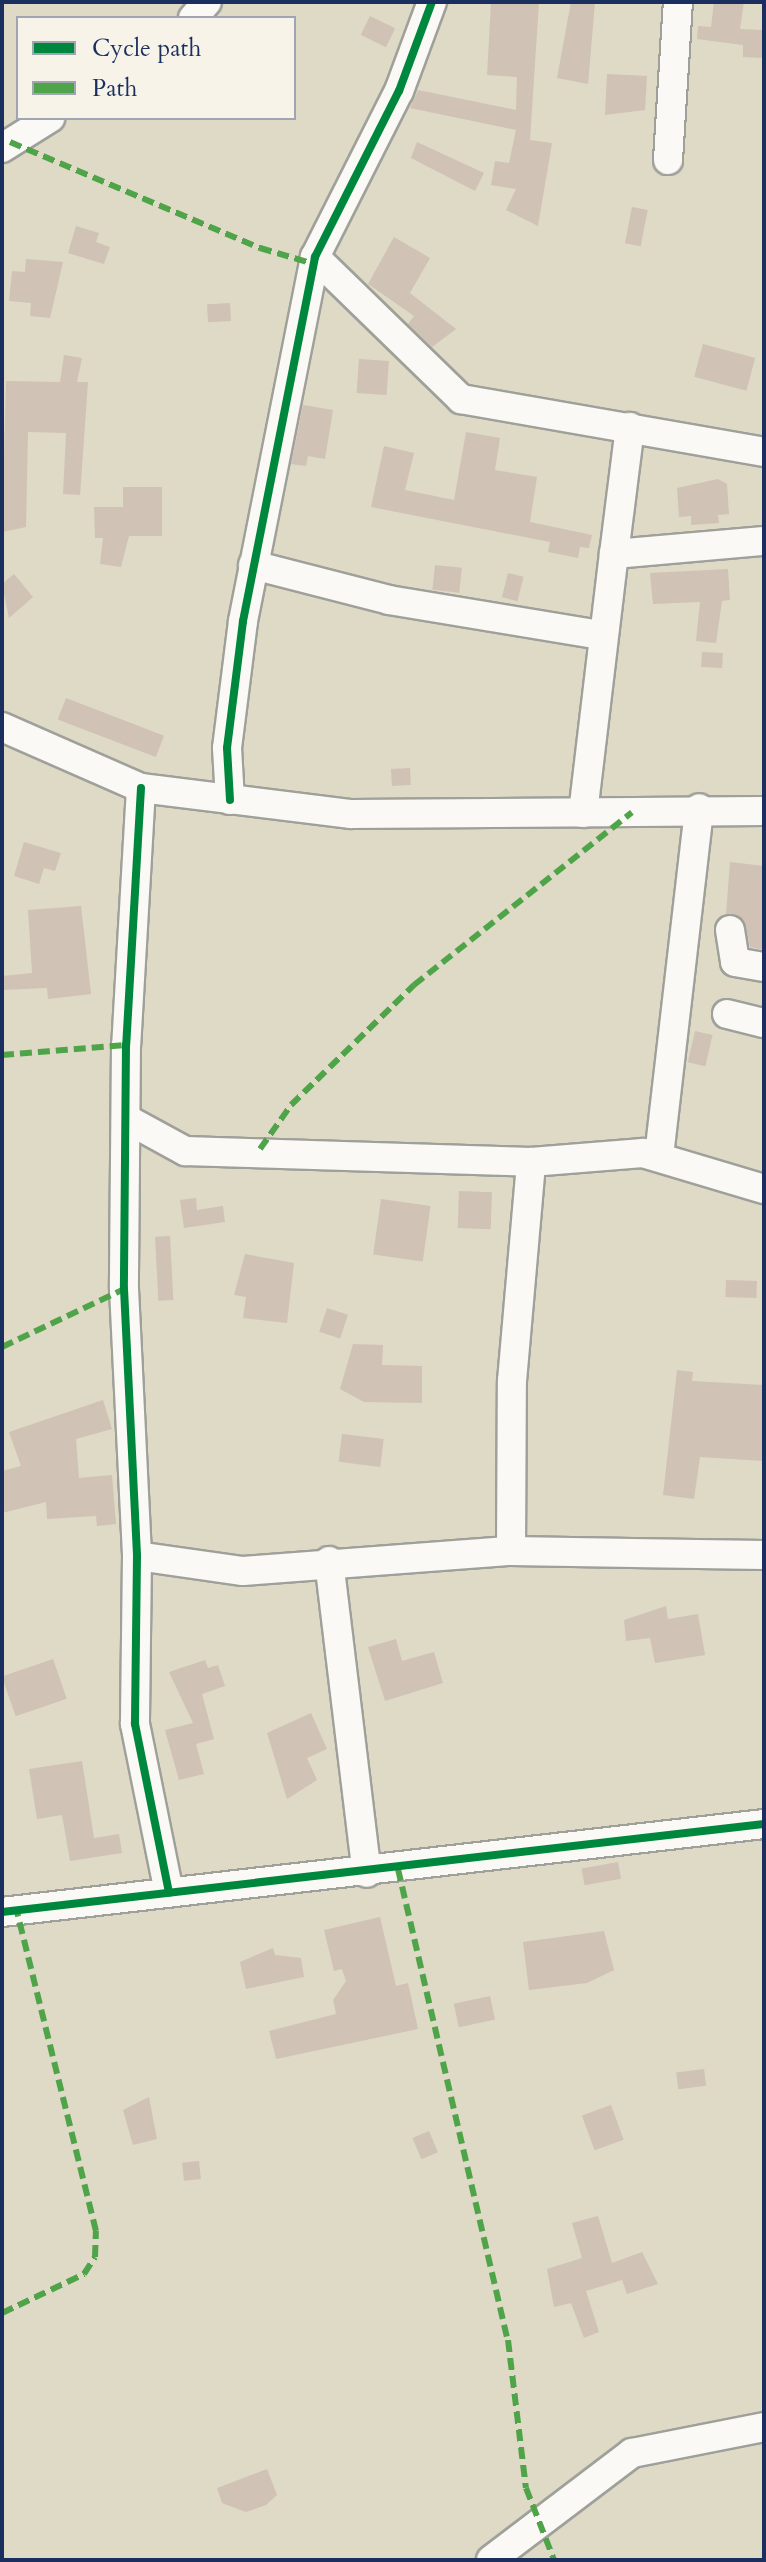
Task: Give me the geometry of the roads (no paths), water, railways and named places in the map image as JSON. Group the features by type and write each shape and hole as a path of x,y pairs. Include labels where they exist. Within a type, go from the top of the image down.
{"street":[{"path":"230,800 232,694 253,565 315,257 399,91 432,2"},
{"path":"668,160 678,2"},
{"path":"2,148 47,120"},
{"path":"315,257 461,399 764,452"},
{"path":"583,813 600,635 630,427"},
{"path":"614,554 764,541"},
{"path":"253,565 389,600 600,635"},
{"path":"2,727 141,788 351,814 583,813 699,808 764,811"},
{"path":"141,788 126,1045 130,1121 124,1289 137,1556 135,1724 169,1893"},
{"path":"659,1156 699,808"},
{"path":"730,930 735,962 764,967"},
{"path":"727,1014 764,1023"},
{"path":"130,1121 185,1151 531,1162 659,1156 764,1189"},
{"path":"511,1551 512,1381 531,1162"},
{"path":"137,1556 243,1571 329,1561 511,1551 764,1555"},
{"path":"329,1561 367,1873"},
{"path":"2,1912 367,1873 764,1824"},
{"path":"491,2560 632,2453 764,2427"}]}
